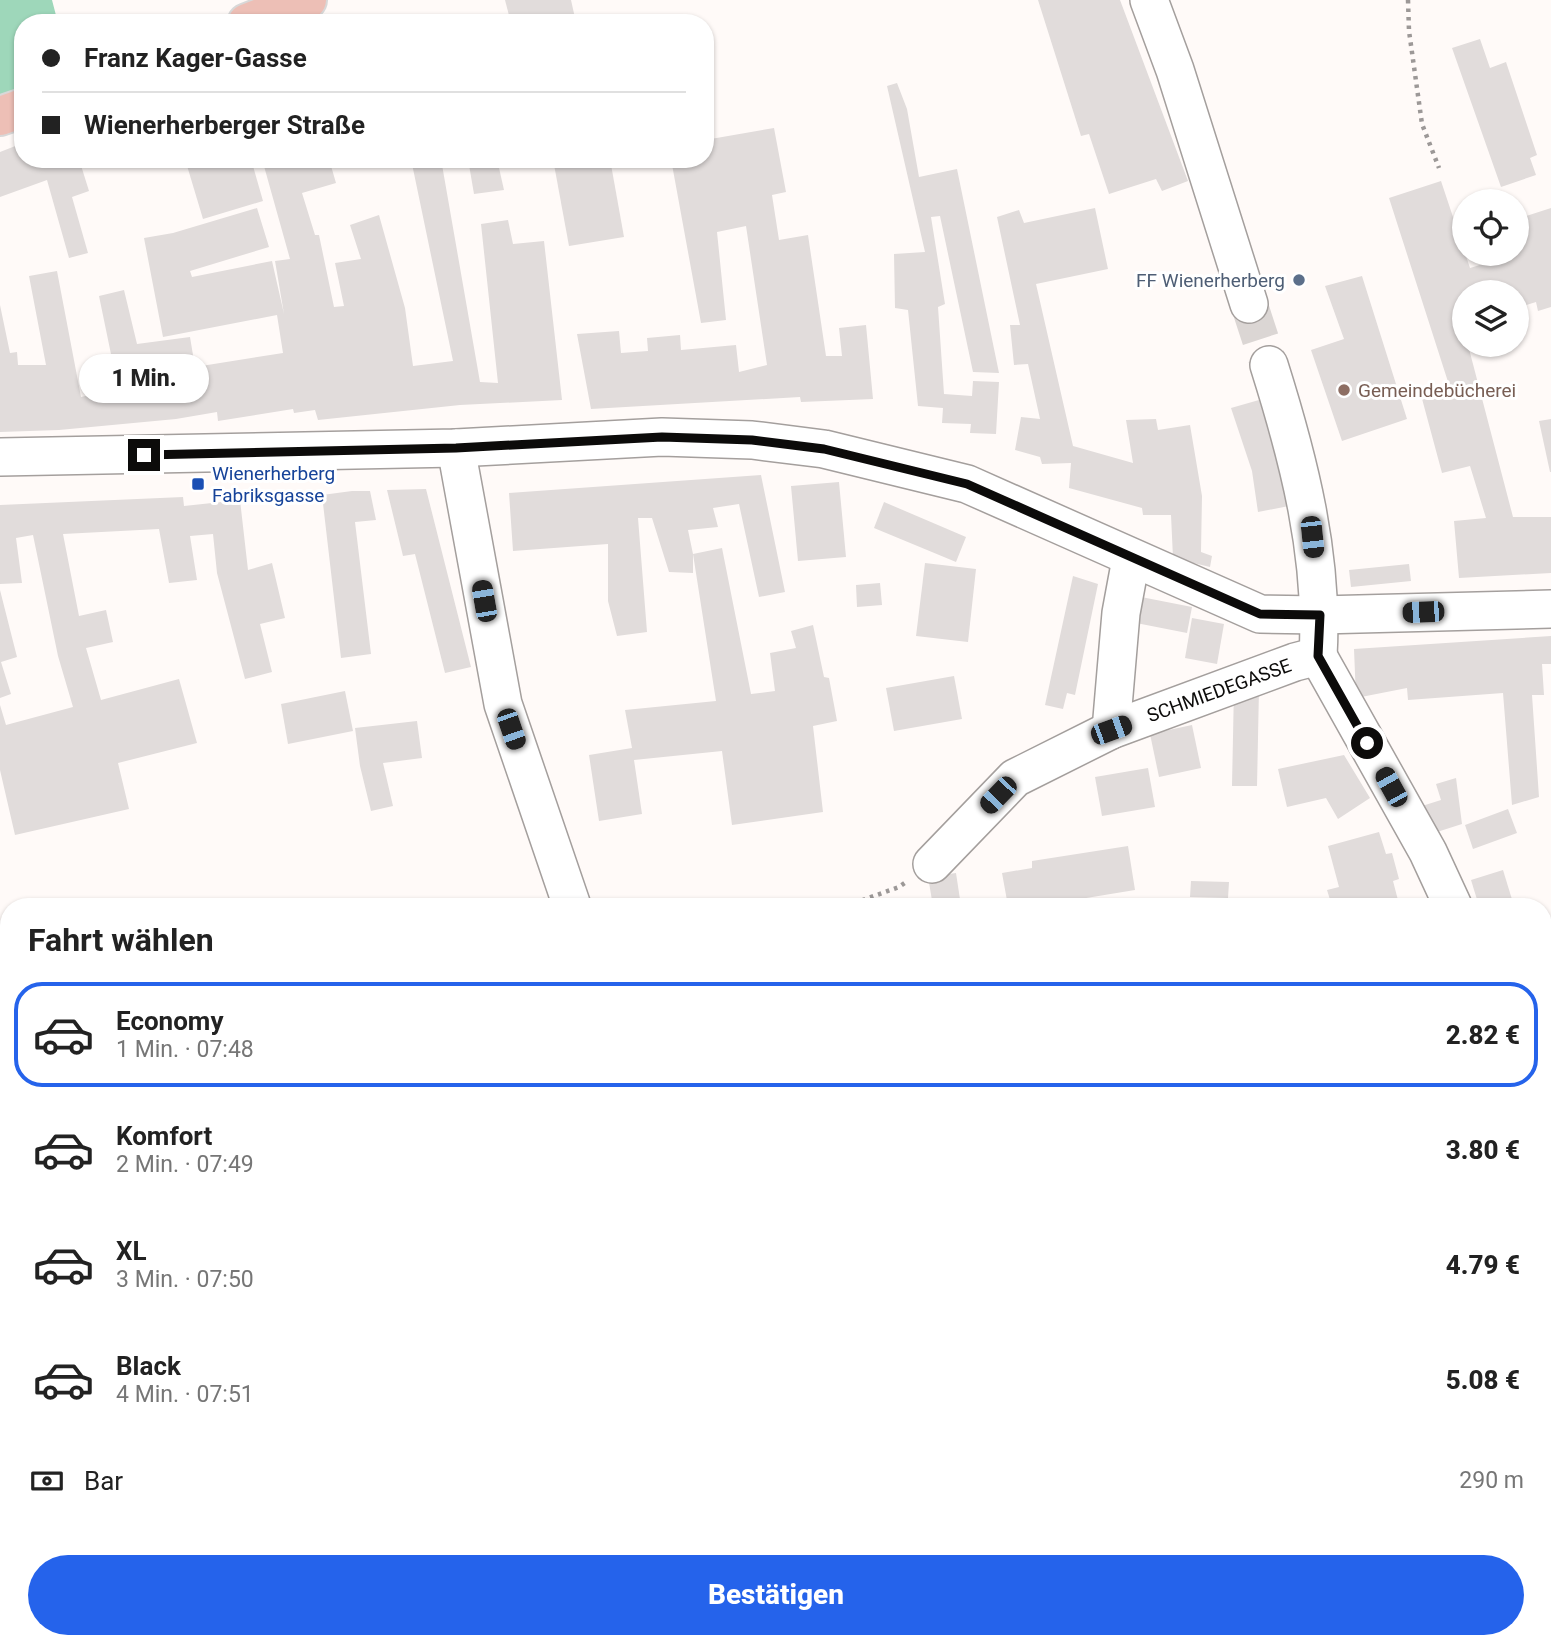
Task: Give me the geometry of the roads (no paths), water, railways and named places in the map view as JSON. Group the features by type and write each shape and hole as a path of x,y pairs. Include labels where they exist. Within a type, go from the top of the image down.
{"main road":[{"path":"270,14 307,0"}],"street":[{"path":"1149,0 1175,69 1249,304"},
{"name":"SCHMIEDEGASSE","path":"932,864 1015,778 1111,730 1318,656 1320,615 1309,512 1269,365"},
{"path":"0,457 456,448 662,437 752,440 824,449 967,484 1260,614 1551,609"},
{"path":"456,448 503,704 569,898"},
{"path":"1111,730 1121,613 1132,558"},
{"path":"1318,656 1428,852 1449,898"}],"tunnel":[{"path":"1249,304 1269,365"}],"place":[{"name":"FF Wienerherberg","path":"1299,280"},
{"name":"Gemeindebücherei","path":"1344,390"},
{"name":"Wienerherberg Fabriksgasse","path":"198,484"}]}
